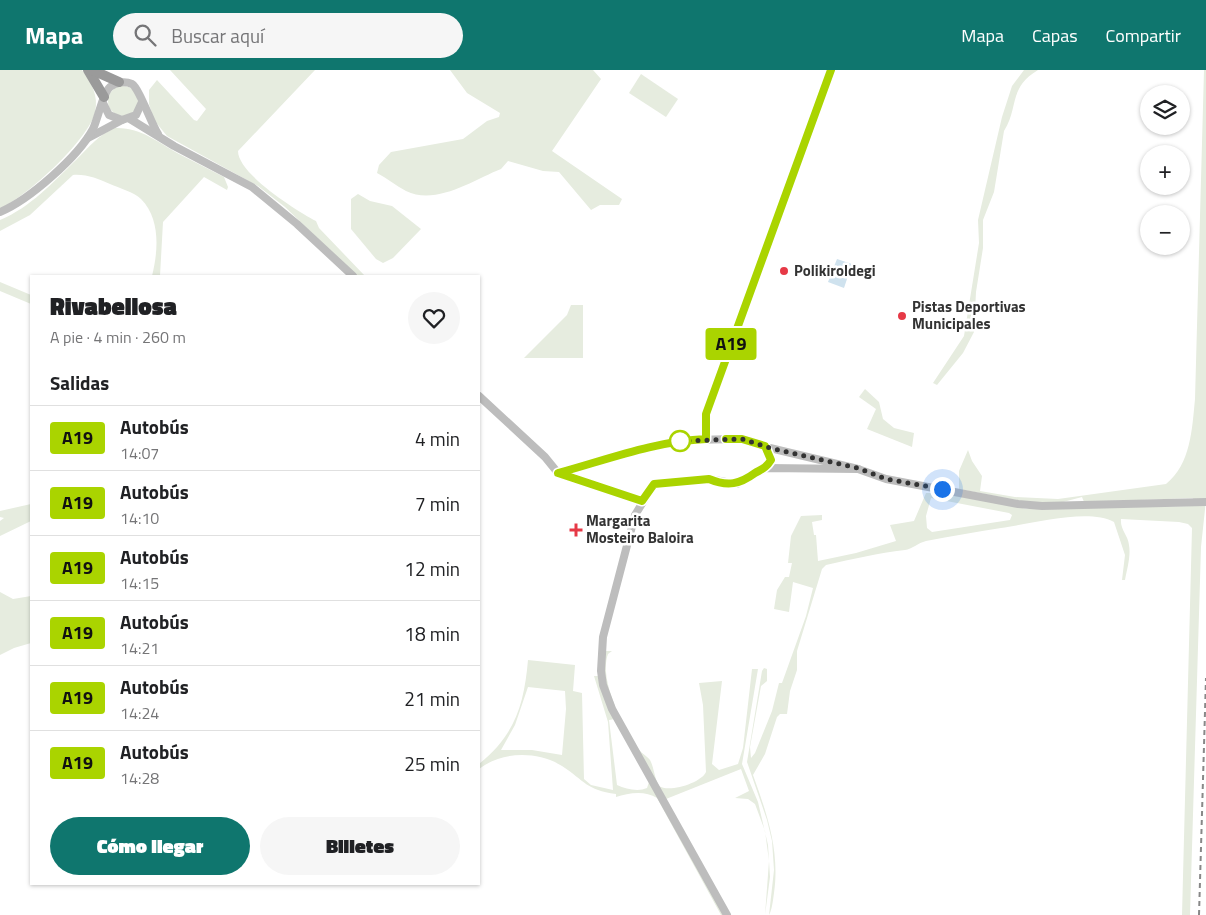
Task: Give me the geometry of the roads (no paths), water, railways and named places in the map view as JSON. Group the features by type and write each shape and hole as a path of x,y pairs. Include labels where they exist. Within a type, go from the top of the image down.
{"highway":[{"path":"88,70 104,100"},
{"path":"92,70 119,82"}],"street":[{"path":"706,439 706,414 831,70"},
{"path":"0,212 23,201 40,187 86,139 109,87 119,82 126,82 138,89 142,102 159,136"},
{"path":"104,100 109,115 126,120 159,136 174,146 252,187 298,224 352,275"},
{"path":"86,139 126,120 140,109 142,102"},
{"path":"480,397 545,457 558,473 642,501"},
{"path":"558,473 686,440 742,439 770,448 858,468 886,479 1030,505 1206,502"},
{"path":"727,915 612,709 604,685 601,671 603,637 627,538 642,501 654,484 709,479 716,482 737,484 766,468 858,468"}],"water":[{"path":"837,259 852,264 844,288 828,282"}],"railway":[{"path":"1199,915 1206,678"}],"place":[{"name":"Polikiroldegi","path":"784,271"},
{"name":"Pistas Deportivas Municipales","path":"902,316"},
{"name":"Margarita Mosteiro Baloira","path":"576,530"}]}
